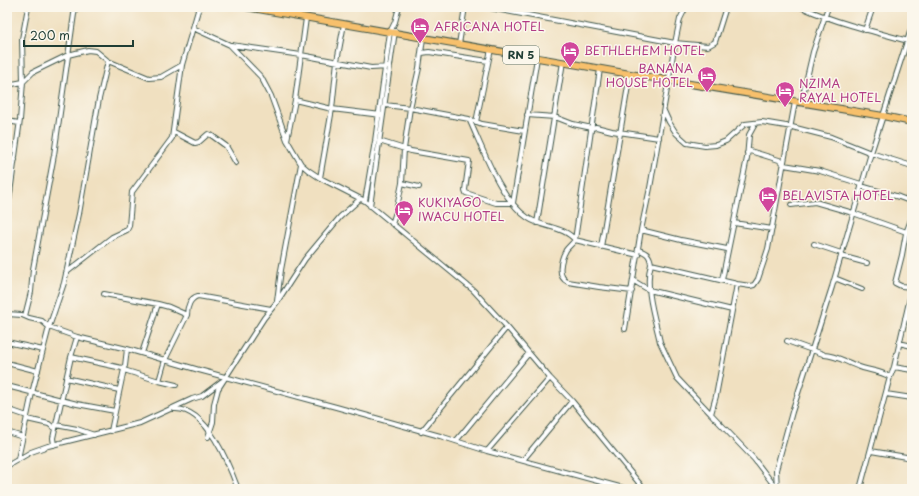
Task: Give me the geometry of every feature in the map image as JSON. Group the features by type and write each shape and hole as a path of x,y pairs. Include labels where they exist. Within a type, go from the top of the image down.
{"main road":[{"name":"RN 5","path":"246,7 912,122"}],"street":[{"path":"7,215 16,160 23,82 22,39 28,7"},
{"path":"25,316 31,292 54,155 75,7"},
{"path":"66,273 112,237 127,230 129,226 132,192 168,145 174,132 182,66 199,7"},
{"path":"297,16 299,7"},
{"path":"365,201 381,115 392,32 399,7"},
{"path":"459,44 465,7"},
{"path":"485,7 675,43 705,46 712,45 717,37 726,7"},
{"path":"625,329 641,230 664,111 675,43 680,19 686,7"},
{"path":"800,7 825,18 910,41"},
{"path":"651,264 737,284 750,286 754,285 758,279 768,248 798,102 828,7"},
{"path":"865,30 873,7"},
{"path":"287,140 295,100 306,18"},
{"path":"320,178 332,109 337,61 344,24"},
{"path":"469,119 501,187 513,203 529,218 538,223 564,231 574,240 601,247 647,253 651,257 649,290 660,342 677,378 754,459 777,489 776,474 780,454 834,280 871,153 910,41 912,26"},
{"path":"193,28 230,45 301,55 372,68 388,67"},
{"path":"392,224 398,205 402,183 404,149 410,108 422,52 423,38"},
{"path":"230,45 261,77 271,96 287,140 296,158 301,164 320,178 365,201 473,290 572,401 644,489"},
{"path":"476,122 491,49"},
{"path":"7,85 23,82 33,72 68,55 93,50 100,53 108,61 149,78 161,77 182,66"},
{"path":"422,52 488,61"},
{"path":"513,203 537,58"},
{"path":"18,459 32,393 49,327 64,283 79,214 99,98 108,61"},
{"path":"538,223 544,173 555,117 563,62"},
{"path":"370,206 380,141 381,115 385,105 388,67"},
{"path":"600,69 574,240 566,250 560,267 564,280 599,287 632,291"},
{"path":"601,247 630,74"},
{"path":"295,100 332,109 381,115"},
{"path":"385,105 469,119 476,122 524,132"},
{"path":"664,111 669,122 682,140 687,143 710,147 722,144 745,124 762,122 792,127 831,137 871,153 912,166"},
{"path":"527,115 555,117 573,124 592,128 596,127 658,138"},
{"path":"7,121 19,123"},
{"path":"722,280 751,129 755,124"},
{"path":"174,132 195,143 199,142 208,134 211,135 226,146 236,163"},
{"path":"380,141 404,149 469,161 465,190 466,193 496,203 513,203"},
{"path":"748,150 779,160 784,165 815,170 912,202"},
{"path":"779,160 786,155"},
{"path":"7,158 16,160"},
{"path":"277,302 280,276 301,164"},
{"path":"402,183 419,187"},
{"path":"208,437 211,432 217,392 264,318 277,302 305,259 340,216 360,199"},
{"path":"791,205 806,204 811,201 853,213 912,234"},
{"path":"860,489 894,367 912,288 895,283 907,232 912,218"},
{"path":"734,223 772,229"},
{"path":"641,230 727,250"},
{"path":"814,244 841,255 867,263"},
{"path":"834,280 837,279 862,289"},
{"path":"634,280 649,290 732,310"},
{"path":"711,414 716,396 737,284"},
{"path":"104,294 158,304 187,315"},
{"path":"159,381 165,360 187,315 187,310 192,300 198,296 272,309"},
{"path":"142,353 158,304"},
{"path":"7,314 25,316 42,321 49,327 77,337 128,349 226,378 456,441 487,452 523,460 627,489"},
{"path":"905,318 912,319"},
{"path":"421,432 507,327"},
{"path":"54,445 53,438 55,427 77,337"},
{"path":"787,341 858,366 884,372 890,377"},
{"path":"7,342 43,350"},
{"path":"899,343 912,346"},
{"path":"111,431 128,349"},
{"path":"456,441 529,353"},
{"path":"71,357 120,369 124,368 159,381 176,385"},
{"path":"7,363 38,371"},
{"path":"894,367 912,370"},
{"path":"66,378 119,390"},
{"path":"7,466 31,452 140,423 192,399 202,396 226,378"},
{"path":"487,452 550,378"},
{"path":"7,386 77,404 114,411"},
{"path":"886,394 912,398"},
{"path":"523,460 572,401"},
{"path":"7,409 55,427 77,429 94,435"},
{"path":"171,409 178,409 192,415 211,432 227,461 238,489"},
{"path":"7,432 23,437"},
{"path":"871,450 912,458"},
{"path":"7,460 12,463"}],"place":[{"name":"AFRICANA HOTEL","path":"420,44"},
{"name":"BETHLEHEM HOTEL","path":"570,68"},
{"name":"BANANA HOUSE HOTEL","path":"707,93"},
{"name":"NZIMA RAYAL HOTEL","path":"785,108"},
{"name":"BELAVISTA HOTEL","path":"768,213"},
{"name":"KUKIYAGO IWACU HOTEL","path":"404,227"}]}
